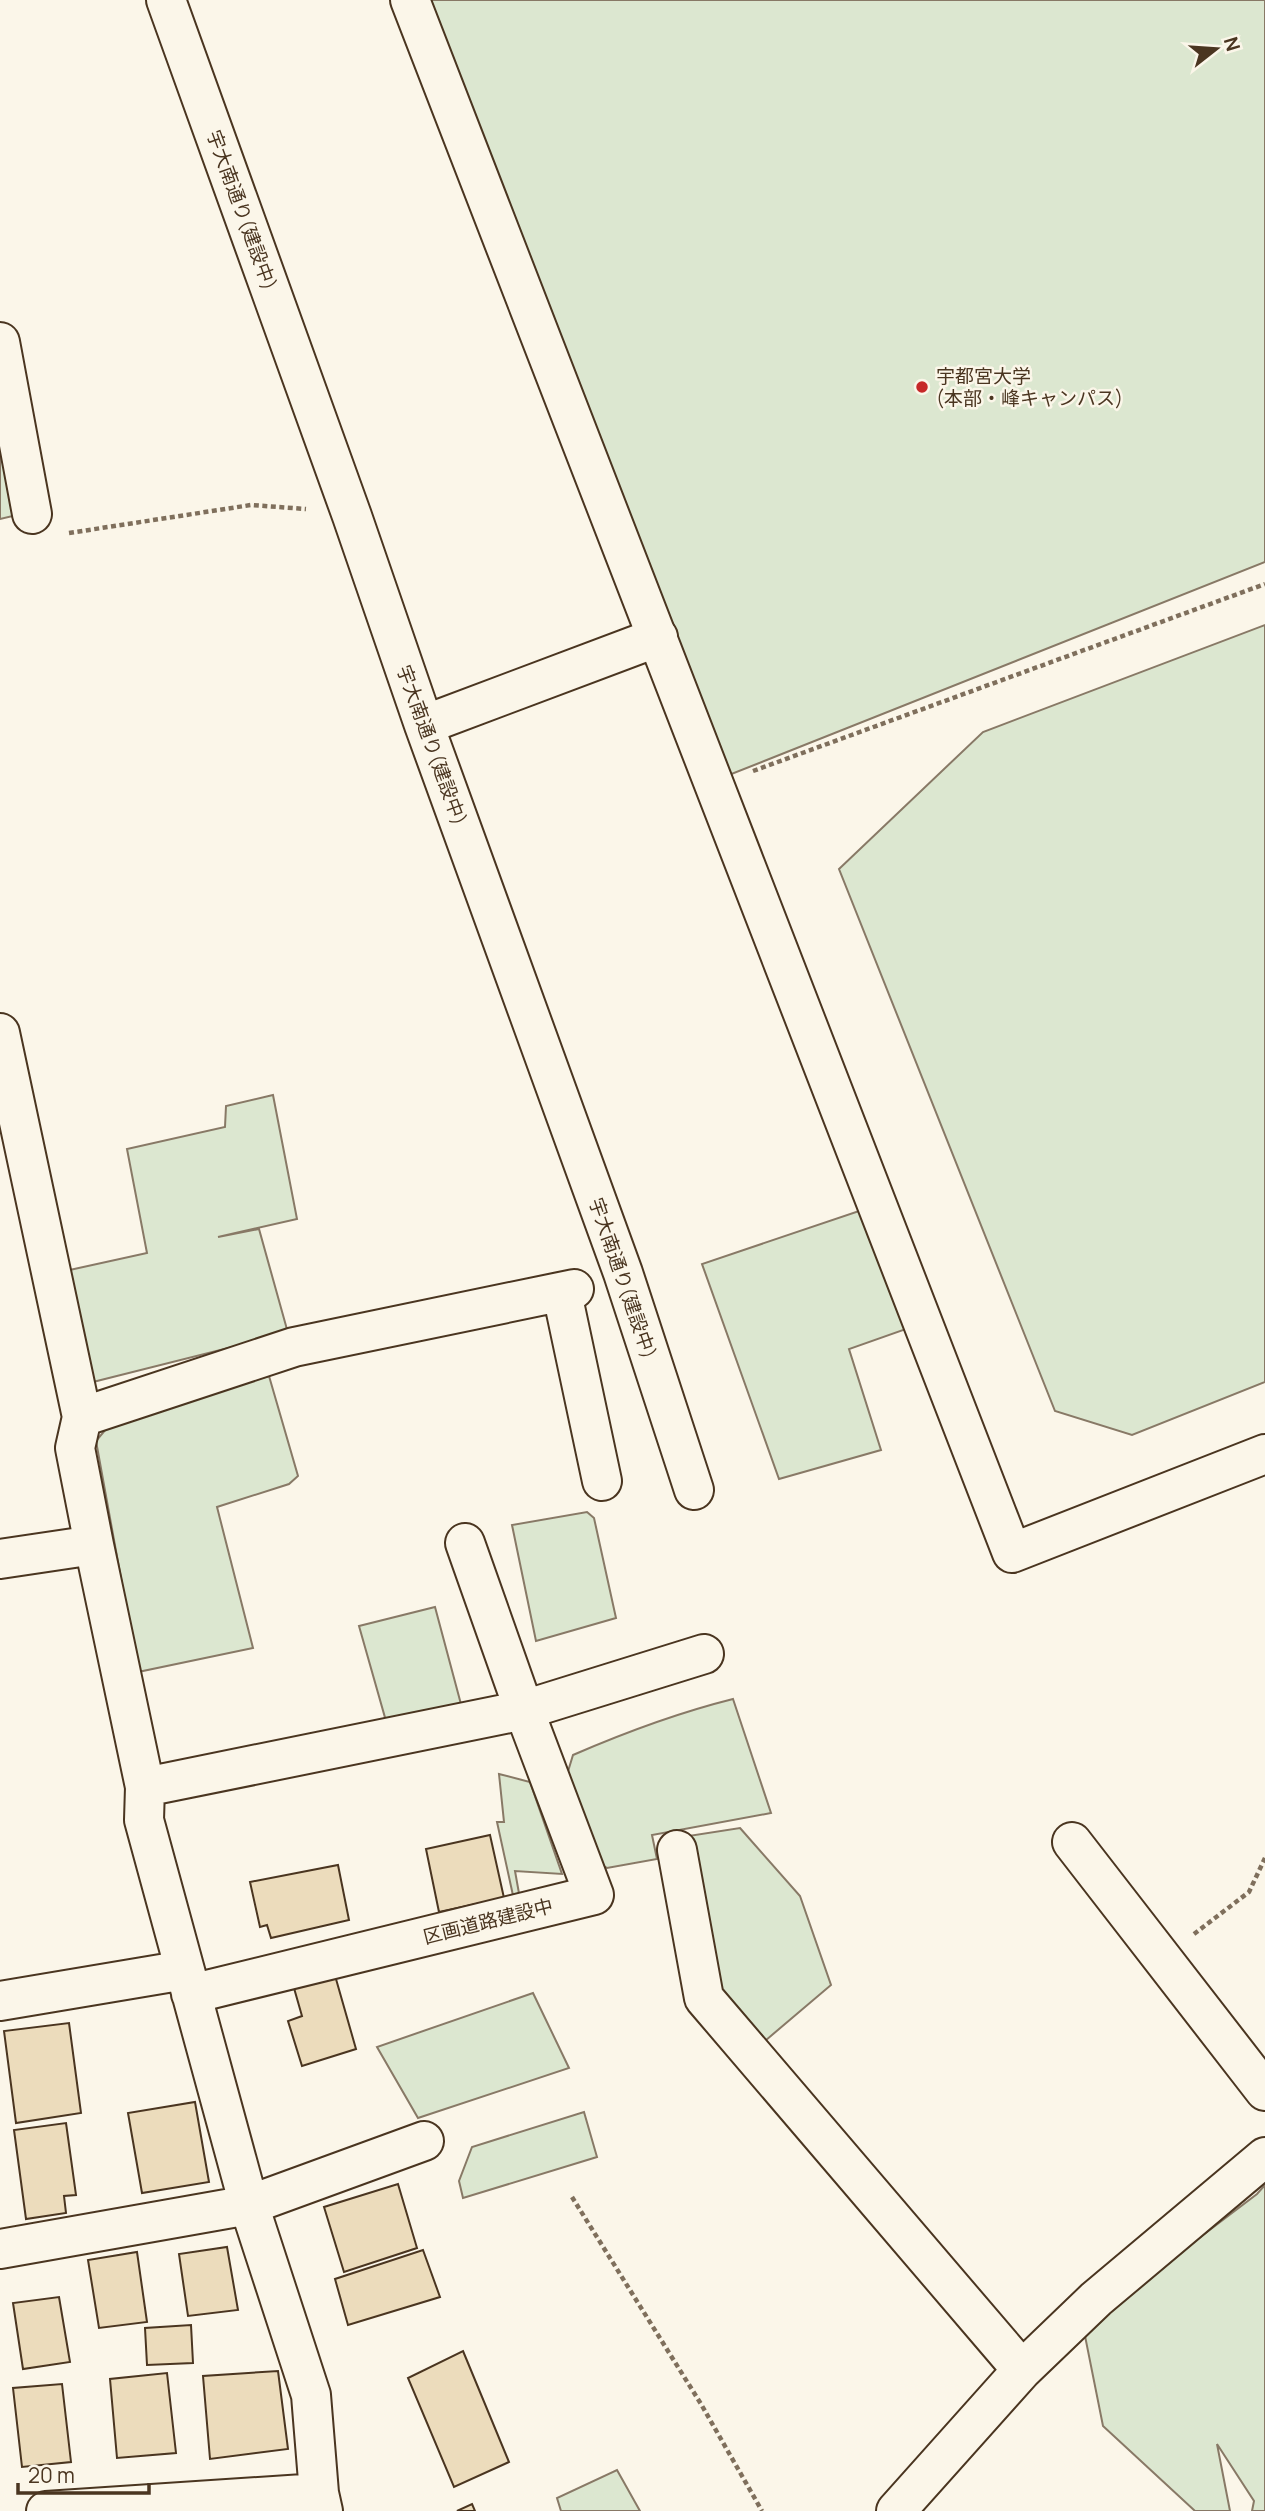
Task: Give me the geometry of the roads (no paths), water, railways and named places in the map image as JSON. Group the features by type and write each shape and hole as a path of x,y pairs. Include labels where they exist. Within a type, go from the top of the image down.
{"street":[{"name":"宇大南通り(建設中)","path":"166,0 352,516 424,725 623,1273 694,1490"},
{"path":"410,0 1012,1553 1265,1454"},
{"path":"0,342 32,514"},
{"path":"424,725 658,637"},
{"path":"0,1033 82,1417 75,1448 145,1787 144,1820 249,2205 311,2395 321,2502 62,2511"},
{"path":"82,1417 294,1347 568,1291 601,1481"},
{"name":"区画道路建設中","path":"188,1982 594,1895 524,1710 466,1543"},
{"path":"0,1559 94,1545"},
{"path":"145,1787 524,1710 704,1654"},
{"path":"1072,1842 1265,2091"},
{"path":"677,1850 704,1997 1022,2370"},
{"path":"0,2001 188,1982"},
{"path":"0,2249 249,2205 424,2141"},
{"path":"896,2511 1022,2370 1096,2299 1265,2157"}],"place":[{"name":"宇都宮大学 (本部・峰キャンパス)","path":"922,387"}]}
